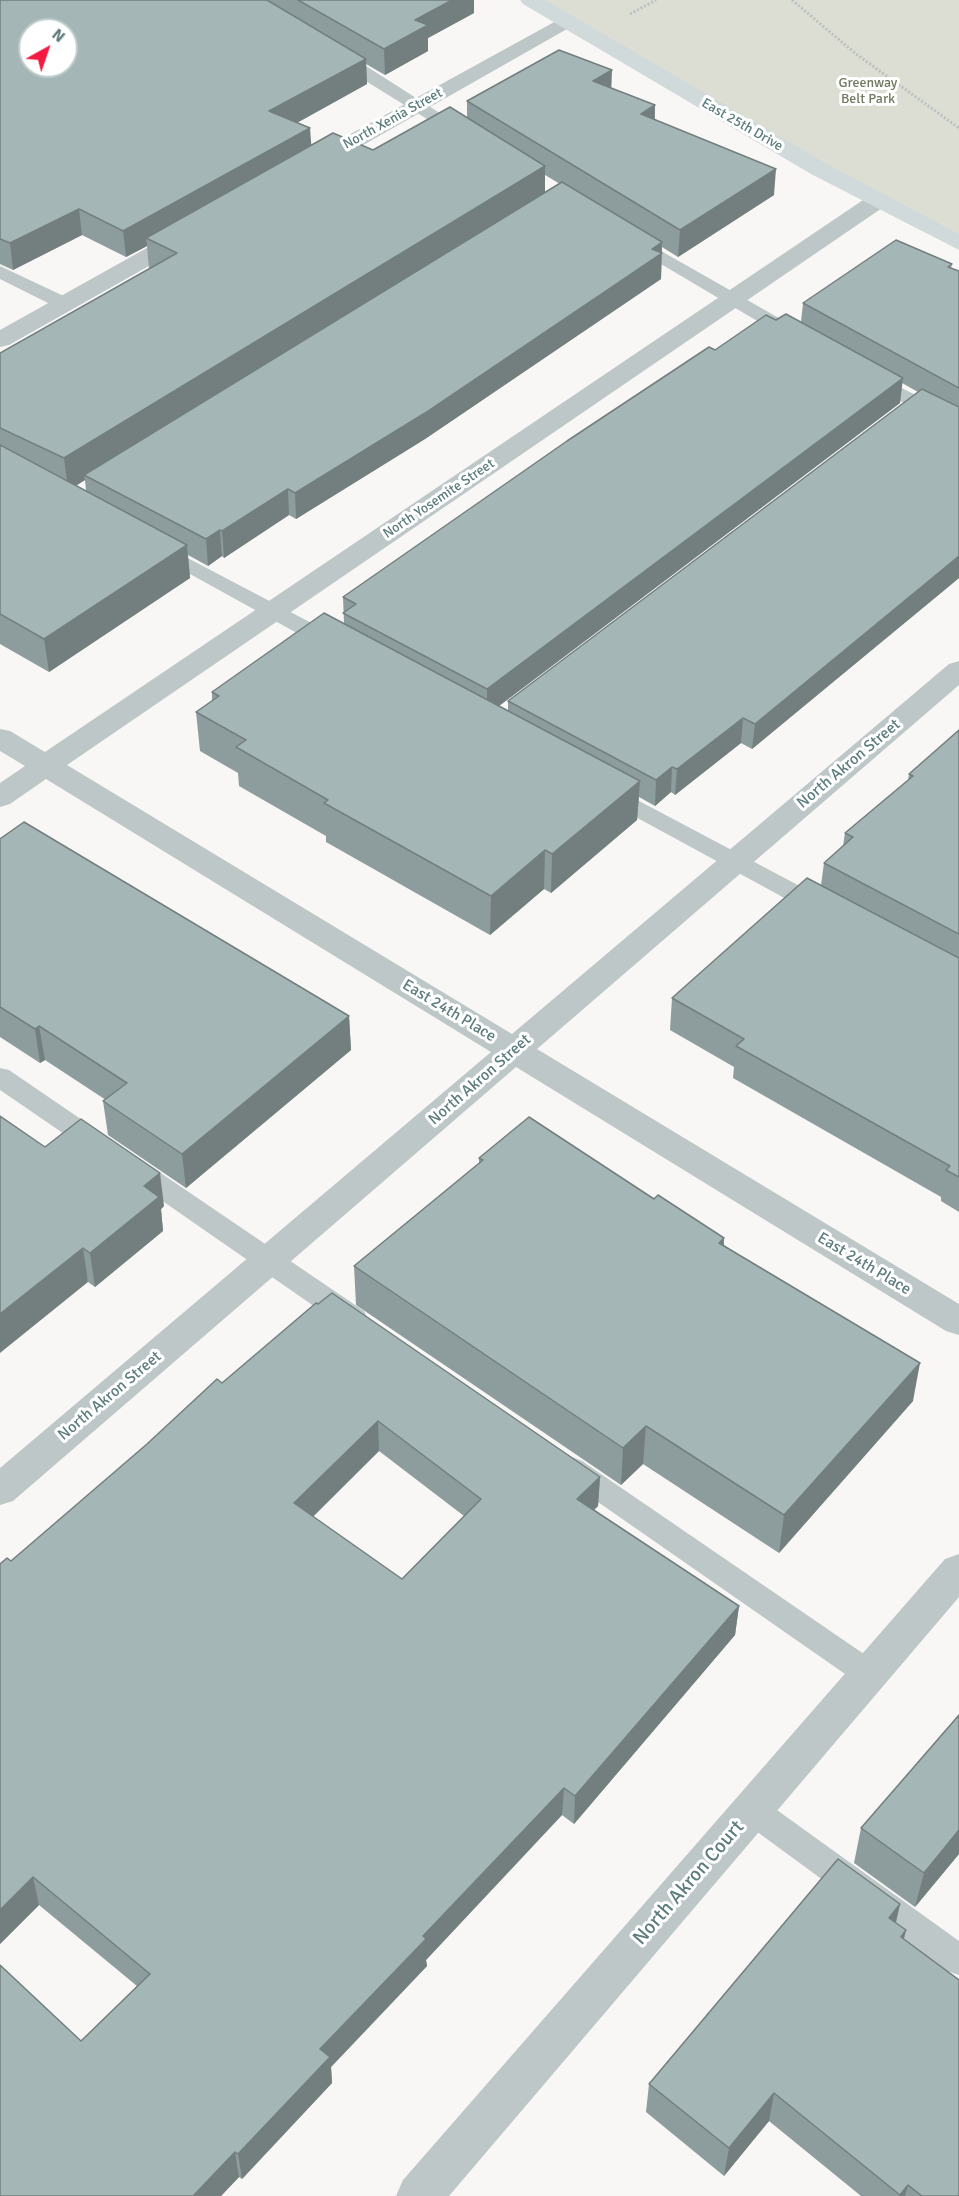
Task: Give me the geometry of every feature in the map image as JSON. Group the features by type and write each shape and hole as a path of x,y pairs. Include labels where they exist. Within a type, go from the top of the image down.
{"street":[{"name":"East 25th Drive","path":"530,0 717,111 877,201 959,243"},
{"name":"North Xenia Street","path":"293,175 567,21"},
{"name":"North Yosemite Street","path":"0,797 877,201"},
{"path":"0,340 210,222"},
{"name":"North Akron Street","path":"0,1490 959,670"},
{"name":"East 24th Place","path":"0,738 959,1321"},
{"name":"North Akron Court","path":"419,2196 959,1570"}],"lane":[{"path":"324,48 472,140"},
{"path":"622,234 812,345"},
{"path":"0,272 64,304"},
{"path":"853,368 959,425"},
{"path":"897,417 916,403"},
{"path":"142,540 349,652"},
{"path":"583,779 839,918"},
{"path":"5,1087 269,1261 377,1336"},
{"path":"555,1458 869,1674"},
{"path":"752,1810 959,1960"}],"path":[{"path":"792,0 856,54 959,128"}],"green space":[{"name":"Greenway Belt Park","path":"529,0 959,0 959,243"}],"building":[{"path":"0,0 267,0 366,59 269,111 310,128 123,231 79,209 10,243 0,239"},
{"path":"298,0 452,0 415,20 428,25 384,49"},
{"path":"559,50 612,70 593,81 655,105 641,114 776,169 680,230 467,101"},
{"path":"450,107 545,166 64,458 0,428 0,353 177,253 146,238 333,133 373,150"},
{"path":"562,182 662,242 652,249 662,253 425,413 295,493 288,489 206,539 84,475"},
{"path":"896,240 952,264 948,267 959,271 959,388 803,303"},
{"path":"786,314 903,378 487,689 343,613 356,604 343,597 567,441 709,347 715,350 766,315 776,320"},
{"path":"922,389 959,407 959,556 755,724 743,718 677,769 672,767 656,780 508,701"},
{"path":"0,445 187,545 44,639 0,614"},
{"path":"324,613 640,781 552,854 545,850 491,896 324,803 328,800 236,747 246,740 196,712 219,696 212,692"},
{"path":"959,730 959,934 824,863 853,837 845,833 913,776 909,774"},
{"path":"24,822 349,1016 182,1154 103,1101 127,1083 39,1026 35,1029 0,1007 0,839"},
{"path":"807,878 959,958 959,1177 946,1170 950,1166 736,1046 744,1039 672,998"},
{"path":"0,1116 45,1147 81,1119 160,1173 144,1186 159,1197 90,1253 83,1248 0,1314"},
{"path":"529,1117 654,1199 658,1195 724,1238 719,1243 920,1363 784,1515 646,1426 623,1448 354,1266 483,1160 479,1158"},
{"path":"332,1293 600,1477 577,1499 739,1606 575,1796 564,1788 423,1936 426,1939 320,2049 330,2057 238,2154 235,2152 193,2196 0,2196 0,1965 81,2041 150,1974 33,1877 0,1910 0,1564 7,1558 11,1561 147,1444 217,1379 222,1383 316,1303 318,1304","holes":["378,1421 481,1499 402,1579 294,1503"]},
{"path":"959,1715 959,1830 924,1873 861,1828"},
{"path":"838,1859 900,1904 889,1918 906,1930 901,1937 959,1980 959,2196 922,2196 908,2185 900,2195 774,2093 729,2148 649,2084"}]}
